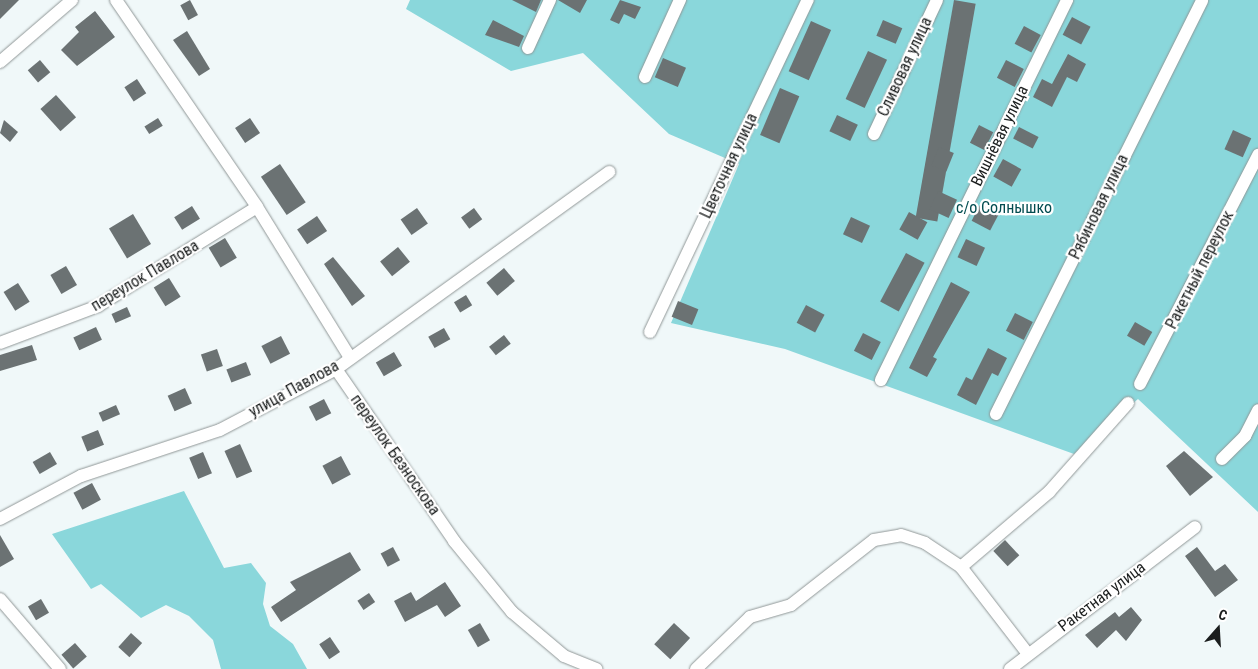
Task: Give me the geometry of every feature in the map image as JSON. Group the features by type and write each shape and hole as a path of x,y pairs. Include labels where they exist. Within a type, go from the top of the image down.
{"street":[{"path":"0,62 72,0"},
{"path":"116,0 257,207 349,356"},
{"path":"528,48 550,0"},
{"path":"645,77 680,0"},
{"name":"Цветочная улица","path":"650,332 808,0"},
{"name":"Сливовая улица","path":"874,134 937,0"},
{"name":"Вишнёвая улица","path":"881,380 1067,0"},
{"name":"Рябиновая улица","path":"996,414 1202,0"},
{"name":"Ракетный переулок","path":"1140,384 1258,155"},
{"name":"улица Павлова","path":"0,519 81,476 220,430 336,369 349,356 609,172"},
{"name":"переулок Павлова","path":"0,343 98,306 257,207"},
{"name":"переулок Безноскова","path":"336,369 454,541 512,612 564,656 597,669"},
{"path":"961,567 1049,492 1128,402"},
{"path":"1222,459 1246,436 1258,410"},
{"name":"Ракетная улица","path":"1010,669 1195,527"},
{"path":"696,669 750,617 790,605 874,540 901,535 925,543 961,567 1028,654"},
{"path":"0,599 60,669"}],"green space":[{"name":"с/о Солнышко","path":"410,0 1258,0 1258,512 1138,399 1074,454 785,349 671,323 739,164 669,134 583,53 511,71 406,9"},
{"path":"184,491 224,568 251,563 266,583 263,604 270,626 293,644 307,669 221,669 213,640 189,616 166,605 141,618 101,584 91,589 52,534"}],"building":[{"path":"0,0 19,0 0,19"},
{"path":"190,0 198,15 188,20 180,5"},
{"path":"512,0 541,0 536,12"},
{"path":"558,0 587,0 580,13"},
{"path":"620,0 641,7 635,19 624,14 619,24 610,20"},
{"path":"954,0 976,4 937,221 916,218"},
{"path":"95,11 115,37 77,66 61,50 79,32 75,27"},
{"path":"1072,17 1091,27 1081,45 1063,35"},
{"path":"493,20 524,36 519,47 485,35"},
{"path":"883,20 902,28 896,44 876,36"},
{"path":"811,21 831,30 809,80 789,71"},
{"path":"1024,26 1041,35 1031,53 1015,44"},
{"path":"187,31 210,69 199,76 173,40"},
{"path":"868,51 887,60 865,108 846,99"},
{"path":"1068,54 1086,64 1077,82 1067,77 1052,107 1033,97 1042,79 1052,84"},
{"path":"663,58 686,68 678,87 655,77"},
{"path":"40,60 50,72 38,83 28,70"},
{"path":"1006,60 1024,69 1015,87 997,78"},
{"path":"137,79 146,93 134,101 124,87"},
{"path":"780,88 799,96 779,143 760,135"},
{"path":"56,95 76,117 60,131 40,109"},
{"path":"837,115 858,125 850,141 829,131"},
{"path":"158,118 163,126 149,134 144,126"},
{"path":"250,118 260,133 245,143 235,128"},
{"path":"4,120 18,132 10,142 0,133"},
{"path":"979,125 993,132 984,150 970,143"},
{"path":"1019,127 1039,137 1033,149 1013,139"},
{"path":"1233,130 1251,138 1243,157 1224,149"},
{"path":"939,147 954,153 946,172 932,166"},
{"path":"1003,159 1021,169 1012,187 993,176"},
{"path":"280,164 306,202 287,215 261,177"},
{"path":"938,191 957,200 949,218 930,209"},
{"path":"981,203 1000,213 990,231 972,221"},
{"path":"192,206 200,219 182,230 174,217"},
{"path":"417,208 428,224 412,235 401,219"},
{"path":"474,208 482,219 469,229 461,217"},
{"path":"909,212 927,222 918,240 899,229"},
{"path":"133,214 151,244 127,258 109,228"},
{"path":"317,216 327,231 307,244 297,229"},
{"path":"851,217 870,226 862,243 843,234"},
{"path":"225,238 237,258 221,268 209,248"},
{"path":"966,239 985,248 977,266 958,257"},
{"path":"398,247 410,262 392,276 380,261"},
{"path":"906,253 925,263 899,311 880,302"},
{"path":"333,257 365,296 352,306 324,264"},
{"path":"66,266 77,285 61,294 50,275"},
{"path":"504,268 515,281 497,296 486,283"},
{"path":"169,278 181,297 165,306 154,288"},
{"path":"951,282 970,292 933,357 937,359 927,377 909,368"},
{"path":"18,283 30,302 15,311 4,292"},
{"path":"466,295 472,305 460,312 454,302"},
{"path":"678,301 698,309 692,325 672,317"},
{"path":"806,305 825,315 815,333 797,323"},
{"path":"127,307 131,316 116,323 111,314"},
{"path":"1015,313 1033,322 1024,340 1006,331"},
{"path":"1135,322 1152,332 1144,346 1127,336"},
{"path":"96,327 102,340 79,350 73,338"},
{"path":"444,328 450,339 435,348 428,337"},
{"path":"863,333 881,342 872,360 854,351"},
{"path":"504,335 511,344 496,355 489,347"},
{"path":"281,336 290,354 270,364 261,346"},
{"path":"32,345 37,360 0,371 0,355"},
{"path":"988,348 1007,358 998,376 992,373 976,405 957,395 966,377 972,380"},
{"path":"217,349 223,366 207,372 201,355"},
{"path":"394,352 402,366 384,376 376,362"},
{"path":"246,362 251,375 231,383 226,370"},
{"path":"185,388 192,404 175,411 168,396"},
{"path":"324,399 331,413 316,421 309,407"},
{"path":"116,405 120,414 103,422 99,413"},
{"path":"98,430 104,445 87,452 81,437"},
{"path":"240,444 252,471 237,478 224,451"},
{"path":"1184,451 1213,477 1190,496 1166,466"},
{"path":"50,452 57,464 40,474 33,462"},
{"path":"203,452 212,473 198,479 189,458"},
{"path":"341,456 351,475 332,484 322,466"},
{"path":"92,483 101,500 82,510 73,493"},
{"path":"0,535 14,559 0,567"},
{"path":"1005,540 1019,555 1008,566 993,551"},
{"path":"393,547 400,560 388,567 381,554"},
{"path":"1197,547 1215,571 1225,564 1238,580 1215,597 1185,556"},
{"path":"350,552 361,570 281,622 271,607 296,590 290,582"},
{"path":"445,582 461,606 445,617 437,605 405,622 394,601 411,592 416,601"},
{"path":"369,593 375,602 364,610 357,601"},
{"path":"41,599 49,613 36,620 28,606"},
{"path":"1131,607 1142,620 1126,641 1116,630 1097,648 1085,635 1115,612 1119,617"},
{"path":"480,623 490,640 478,647 468,630"},
{"path":"674,623 690,638 670,659 654,644"},
{"path":"131,633 142,643 129,657 118,647"},
{"path":"330,637 340,652 329,659 319,644"},
{"path":"75,643 87,657 73,668 61,655"}]}
